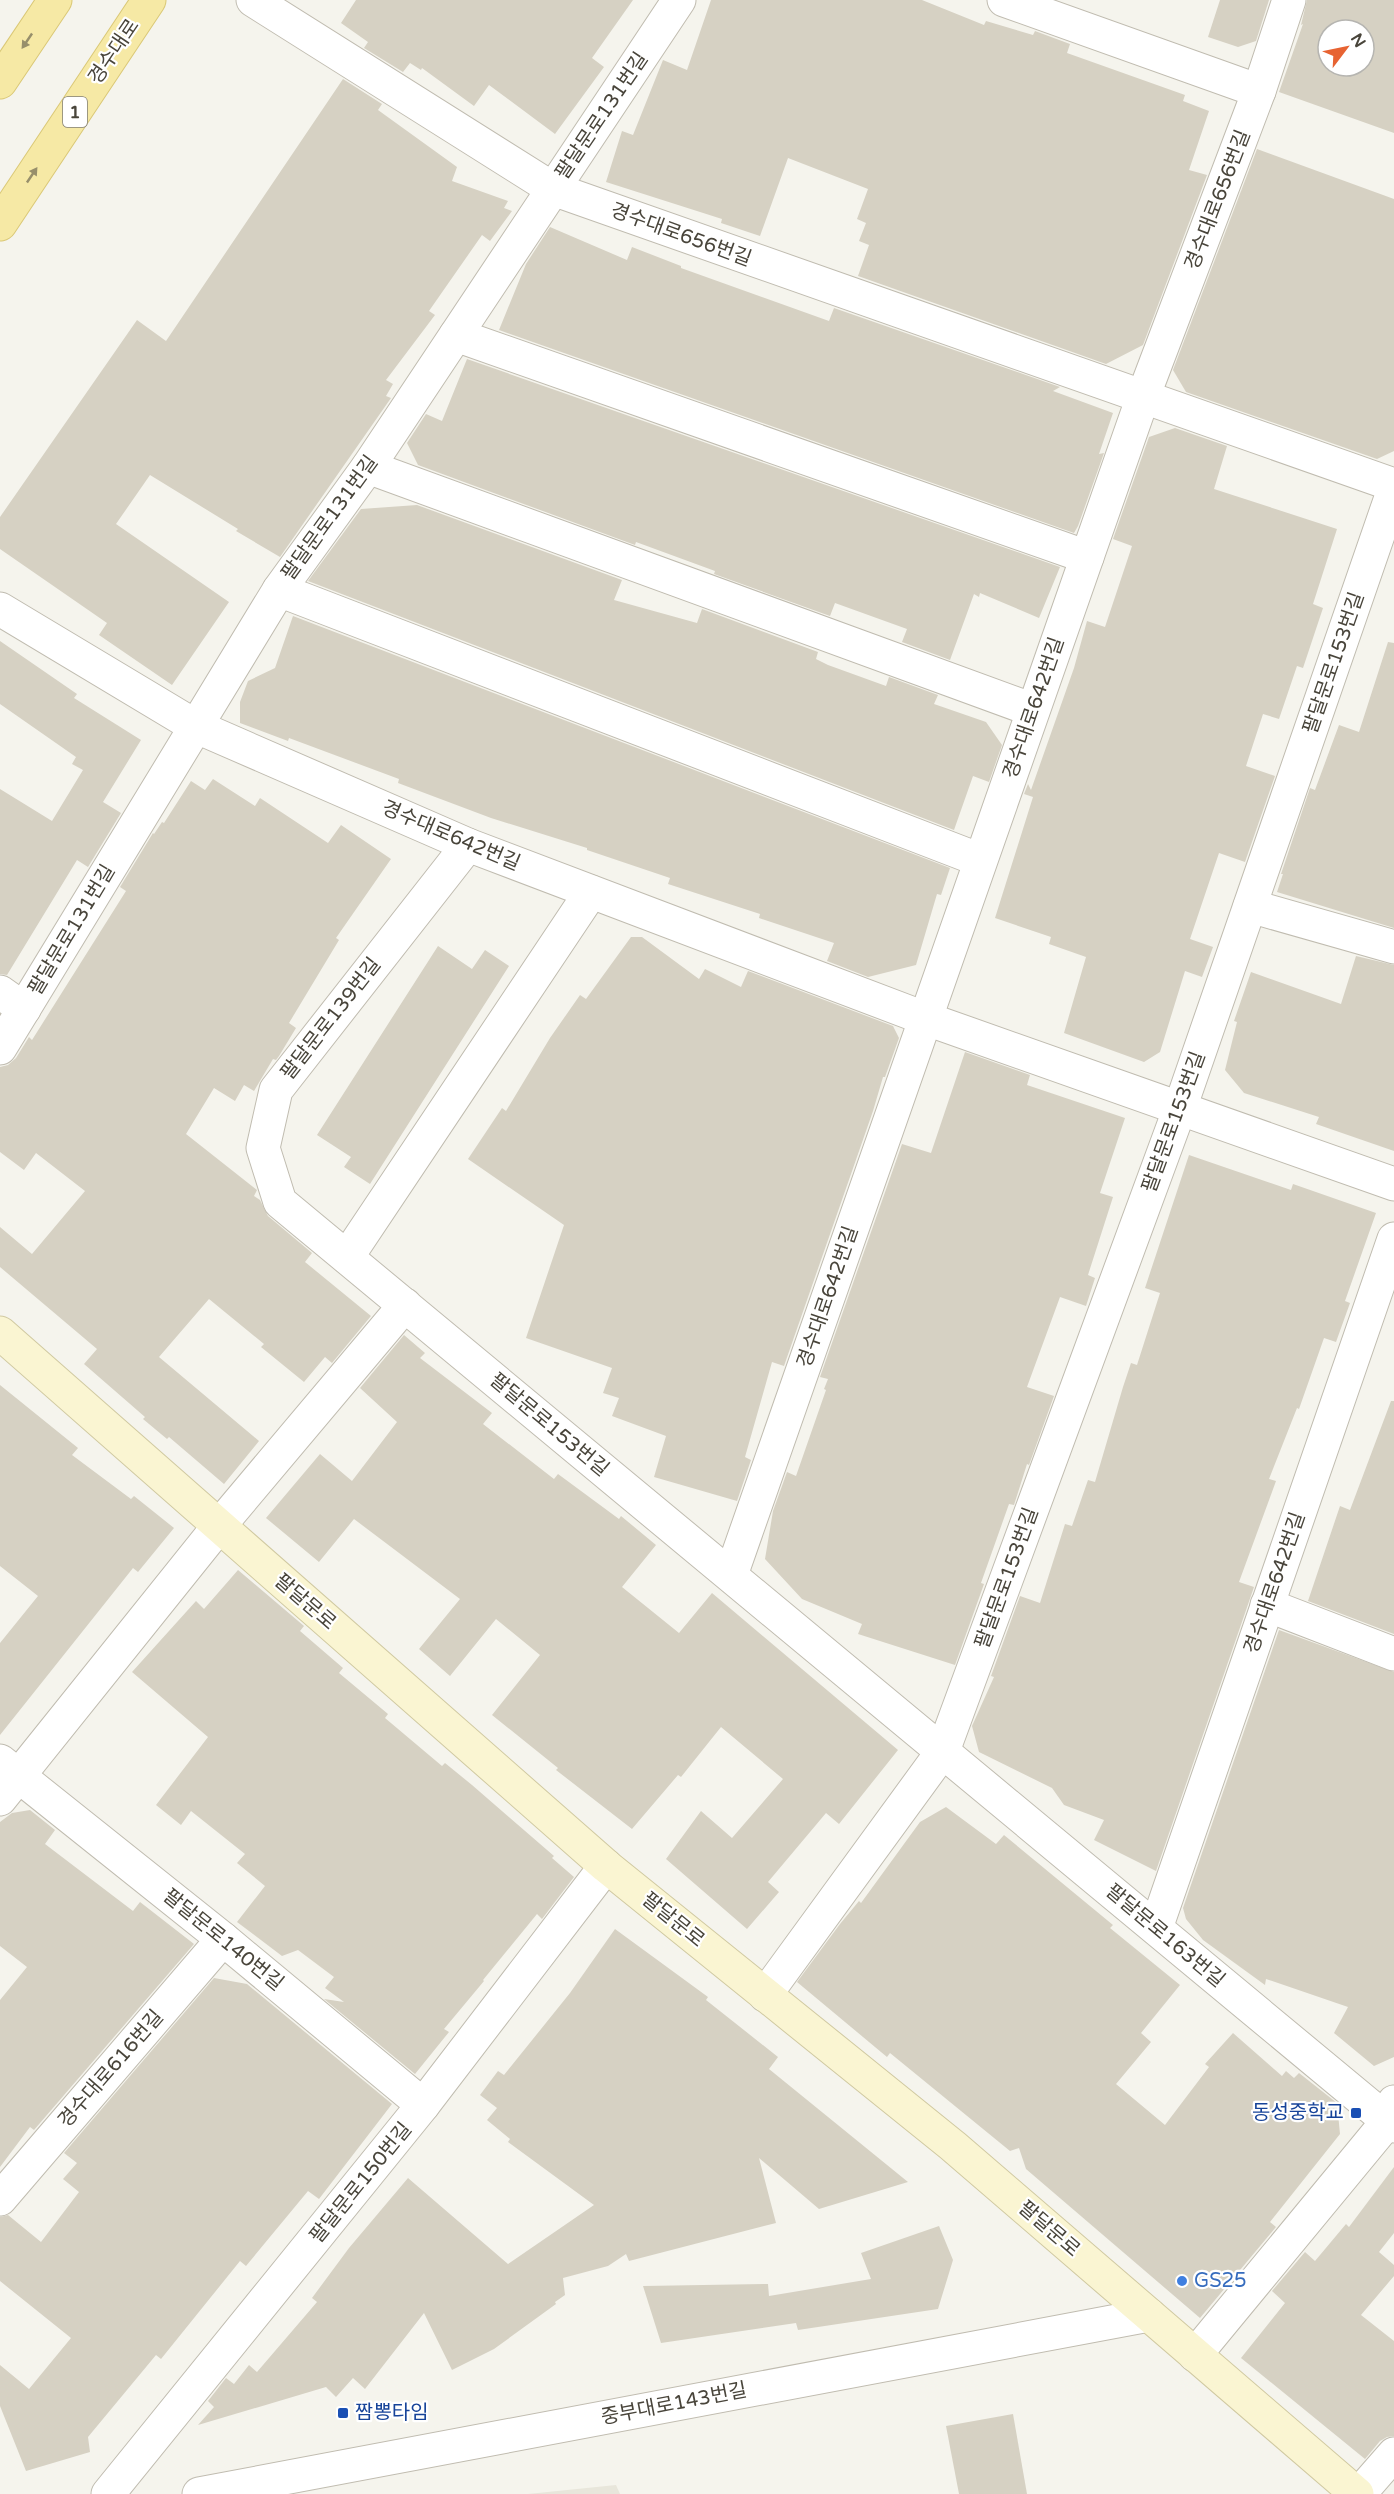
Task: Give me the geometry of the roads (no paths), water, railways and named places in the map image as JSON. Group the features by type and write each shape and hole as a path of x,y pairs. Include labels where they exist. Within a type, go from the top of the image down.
{"main road":[{"path":"0,82 55,0"},
{"name":"경수대로","path":"0,224 149,0"}],"street":[{"name":"경수대로656번길","path":"253,0 553,189 1394,487"},
{"name":"팔달문로131번길","path":"0,1048 12,1000 195,726 279,590 368,467 679,0"},
{"path":"1004,0 1259,91"},
{"name":"경수대로656번길","path":"1143,397 1259,91 1289,0"},
{"path":"456,335 1087,557"},
{"name":"경수대로642번길","path":"731,1575 1143,397"},
{"path":"368,467 1033,710"},
{"name":"팔달문로153번길","path":"765,1995 943,1751 1180,1108 1394,487"},
{"path":"279,590 980,860"},
{"name":"경수대로642번길","path":"0,609 195,726 468,845 924,1018 1394,1184"},
{"name":"팔달문로139번길","path":"405,1305 280,1202 263,1148 276,1090 468,845"},
{"path":"347,1257 591,892"},
{"path":"1250,906 1394,947"},
{"name":"경수대로642번길","path":"1156,1928 1394,1239"},
{"path":"219,1526 405,1305"},
{"name":"팔달문로153번길","path":"405,1305 943,1751"},
{"name":"팔달문로","path":"0,1333 606,1866 953,2146 1358,2494"},
{"name":"팔달문로140번길","path":"219,1526 7,1779 223,1939 423,2105"},
{"path":"1267,1605 1394,1654"},
{"name":"팔달문로163번길","path":"943,1751 1156,1928 1392,2116 1195,2355"},
{"name":"팔달문로150번길","path":"108,2494 423,2105 606,1866"},
{"name":"경수대로616번길","path":"0,2199 223,1939"},
{"name":"중부대로143번길","path":"199,2494 1149,2315"},
{"path":"1358,2494 1394,2454"}],"place":[{"name":"동성중학교","path":"1356,2113"},
{"name":"GS25","path":"1182,2281"},
{"name":"짬뽕타임","path":"343,2413"}]}
